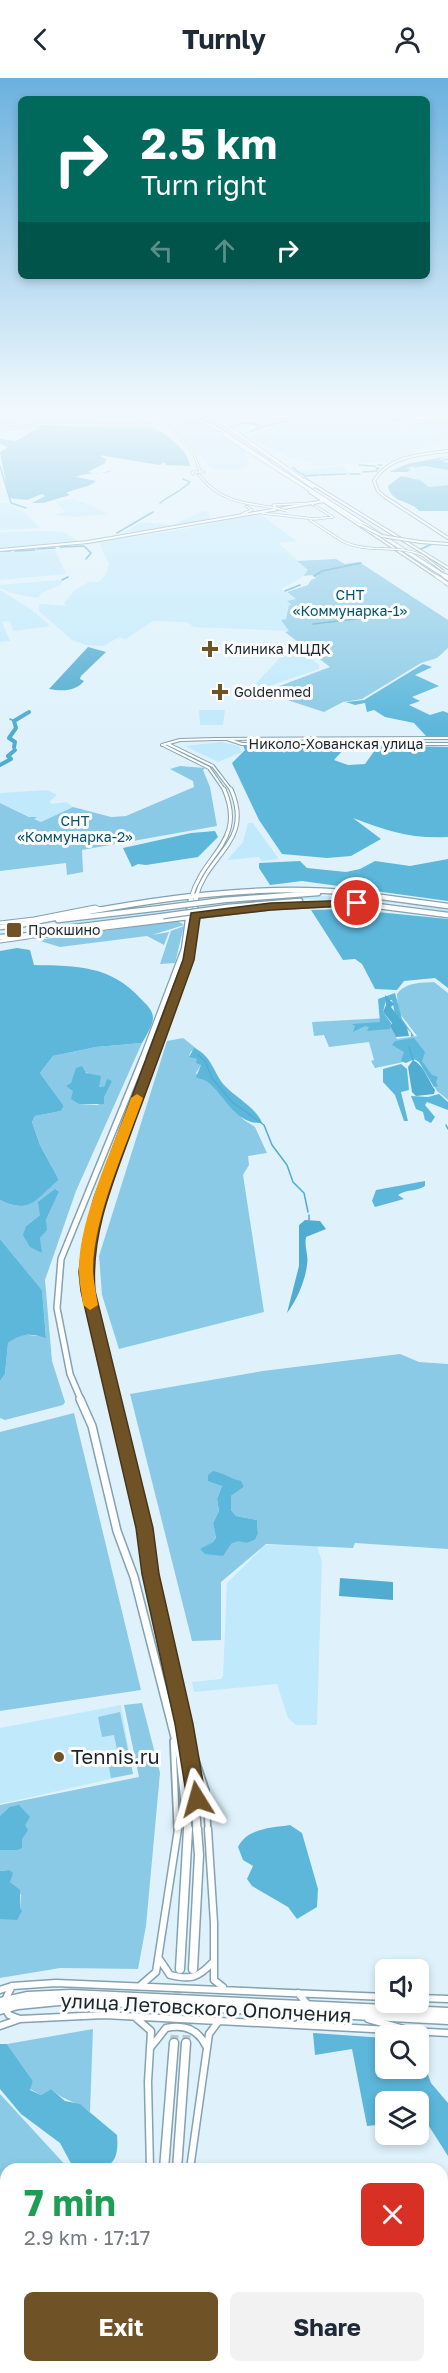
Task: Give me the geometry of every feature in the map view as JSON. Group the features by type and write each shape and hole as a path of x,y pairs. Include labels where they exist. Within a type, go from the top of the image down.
{"highway":[{"path":"347,515 445,575"},
{"path":"356,515 445,575"}],"main road":[{"path":"224,519 240,515"},
{"path":"0,550 71,545 246,515"},
{"path":"345,515 382,541 445,575"},
{"path":"360,515 434,560 445,575"},
{"path":"414,515 448,536"},
{"path":"361,526 387,537 448,544"},
{"path":"361,526 400,548"},
{"path":"393,536 406,548"},
{"path":"382,541 445,575"},
{"path":"24,924 67,915 193,898 307,889 448,906"},
{"path":"0,927 286,894 354,893"},
{"path":"193,898 195,916 189,960 101,1198 90,1241 86,1272 92,1313 144,1528 150,1574 194,1778 199,1823 193,1969"},
{"path":"180,1969 188,1822 185,1780 134,1577 117,1531 92,1426 70,1374 57,1308 57,1287 61,1259 117,1126 177,972 193,898"},
{"path":"0,938 228,907 282,902 357,903 448,915"},
{"path":"0,938 271,907 357,903"},
{"name":"улица Летовского Ополчения","path":"2,2005 69,2000 448,2012"},
{"name":"улица Летовского Ополчения","path":"308,2009 353,2015 448,2020"},
{"path":"164,2163 174,2043"},
{"path":"177,2163 186,2043"}],"street":[{"path":"296,515 311,520 333,516 331,515"},
{"path":"298,515 311,520 342,541 359,549 403,548 422,555 445,575"},
{"name":"Николо-Хованская улица","path":"193,898 200,872 229,836 233,820 221,786 213,772 200,762 162,745 183,740 448,738"},
{"name":"Николо-Хованская улица","path":"226,739 242,744 448,744"},
{"path":"167,743 204,760 219,771 225,780 238,814 236,835 205,873 193,898"},
{"path":"197,891 208,897"},
{"path":"34,919 95,907 105,910"},
{"path":"0,922 67,915"},
{"path":"177,918 188,924"},
{"path":"184,1724 206,1790 214,1923 212,1960 214,1980 227,1989"},
{"path":"136,1986 147,1983 154,1976 177,1843 178,1817 172,1725"},
{"path":"159,1953 165,1970 170,1975 185,1979 200,1976 212,1960"},
{"path":"0,1990 12,1986 56,1983 375,1996"},
{"path":"12,1986 6,1993 2,2005 9,2015 20,2019"},
{"path":"297,2025 308,2009 298,1993"},
{"path":"429,1998 448,1999"},
{"path":"0,2026 20,2019 66,2014 375,2030"},
{"path":"353,2015 388,2025"},
{"path":"130,2016 148,2026 150,2163"},
{"path":"191,2163 210,2031 222,2021"},
{"path":"150,2049 166,2028 179,2026 193,2030 199,2035 207,2050"},
{"path":"429,2032 448,2033"}],"shaded area":[{"path":"0,515 28,515 40,528 0,530"},
{"path":"55,515 96,515 76,517"},
{"path":"194,515 208,515 211,521 115,534 128,531 141,522 172,525"},
{"path":"244,515 262,515 296,541 278,543 308,570 298,580 281,589 296,599 288,601 293,606 285,622 289,631 194,627 187,622 153,621 126,639 119,637 104,646 86,645 72,640 39,611 39,605 42,604 66,606 64,603 75,590 89,582 99,582 106,574 109,564 99,542 196,527"},
{"path":"0,532 63,532 78,541 0,548"},
{"path":"55,550 66,574 0,580 0,552"},
{"path":"62,581 60,585 41,593 38,598 15,594 0,588 0,585"},
{"path":"0,590 31,609 50,626 14,631 9,621 2,622 10,641 0,642"},
{"path":"293,644 319,665 319,669 246,694"},
{"path":"88,647 106,652 81,676 80,679 84,681 72,689 49,689"},
{"path":"423,664 432,667 415,675 439,686 412,697 420,701 409,705 430,715 443,711 448,713 448,736 426,736 414,723 385,717 374,710 367,712 365,703 355,705 346,702 364,700"},
{"path":"199,710 225,710 223,725 200,725"},
{"path":"221,742 239,746 242,752 218,762 185,746"},
{"path":"243,745 332,745 343,750 334,760 348,765 365,764 375,750 358,748 359,745 448,747 448,837 422,837 399,833 353,818 381,839 351,856 327,858 282,854 259,820 232,763 245,750"},
{"path":"47,790 57,795 50,801 51,804 66,802 73,807 41,822 0,803 0,793"},
{"path":"248,823 253,823 279,859 262,861 259,857 227,860 243,842"},
{"path":"215,831 218,837 198,857 146,865 138,864 132,867 123,848 191,833"},
{"path":"448,859 448,901 302,881 270,885 259,868 259,863 300,861 307,868 346,872 360,869 375,861 410,866"},
{"path":"306,895 397,900 448,908 448,912 397,903 307,899 259,902 58,927 56,922"},
{"path":"347,909 448,919 448,988 435,978 404,981 397,990 375,989 362,964 355,959 343,960 311,910"},
{"path":"17,948 30,950 34,965 79,967 117,979 147,1005 153,1018 142,1043 96,1047 53,1056 40,1073 64,1106 61,1111 35,1116 32,1122 40,1145 59,1180 32,1203 19,1206 0,1200 0,951"},
{"path":"395,993 402,1019 414,1036 411,1037 411,1033 395,1014 392,1000 386,1000 383,1012 391,1023 390,1029 367,1031 369,1027 365,1026 353,1032 355,1026 352,1024 380,1022 378,999"},
{"path":"385,995 394,1004 391,1007 407,1028 409,1036 396,1037 390,1026 392,1023 383,1012 386,1005"},
{"path":"414,1038 425,1052 422,1061 432,1075 438,1077 436,1082 438,1086 434,1087 419,1062 414,1059 406,1063 401,1061 404,1052 392,1045 395,1041"},
{"path":"194,1048 209,1060 222,1082 260,1118 262,1123 246,1120 232,1109 209,1083 196,1077 201,1065 196,1063 197,1059 189,1057"},
{"path":"413,1060 425,1073 435,1090 434,1094 416,1096 412,1092 408,1067"},
{"path":"401,1064 407,1069 409,1090 401,1092 408,1121 404,1121 395,1095 383,1082 383,1069"},
{"path":"82,1066 86,1073 101,1076 99,1087 105,1086 107,1079 112,1081 104,1097 104,1104 79,1104 71,1099 73,1091 66,1086 71,1083 76,1068"},
{"path":"439,1094 448,1102 448,1110 427,1102 425,1105 435,1117 431,1123 425,1120 423,1112 416,1109 411,1096 428,1097"},
{"path":"425,1181 425,1186 422,1188 398,1195 404,1199 375,1207 372,1201 376,1190"},
{"path":"55,1189 59,1192 46,1220 47,1230 40,1238 42,1253 30,1247 23,1235 26,1226 40,1215 38,1202"},
{"path":"305,1220 320,1221 326,1229 306,1237 307,1262 304,1277 287,1313 299,1266 299,1225"},
{"path":"0,1239 42,1290 46,1338 26,1335 17,1337 8,1343 5,1374 0,1381"},
{"path":"213,1471 241,1481 244,1487 231,1496 231,1510 236,1516 257,1520 258,1534 255,1540 247,1543 238,1541 231,1544 223,1556 205,1554 200,1549 213,1542 216,1537 213,1523 219,1511 217,1499 222,1486 208,1481 208,1475"},
{"path":"265,1545 317,1546 322,1562 317,1725 296,1725 288,1718 277,1684 194,1692 192,1682 221,1679 223,1676 227,1583"},
{"path":"340,1578 393,1582 393,1600 339,1596"},
{"path":"121,1705 133,1774 0,1804 0,1728"},
{"path":"19,1805 30,1817 25,1825 28,1830 22,1839 22,1848 0,1850 0,1816 10,1807"},
{"path":"290,1825 302,1833 318,1889 317,1907 297,1919 288,1907 252,1886 247,1879 253,1866 243,1860 238,1847 253,1832"},
{"path":"9,1870 13,1873 10,1882 20,1890 22,1911 17,1920 0,1919 0,1871"},
{"path":"313,2033 375,2037 375,2079 429,2078 448,2103 448,2156 429,2126 429,2091 375,2091 375,2125 367,2126 352,2049 315,2055"},
{"path":"0,2044 7,2044 33,2081 30,2090 41,2095 51,2089 65,2101 80,2104 117,2135 116,2155 113,2161 110,2163 71,2163 60,2143 21,2114 0,2089"}],"green space":[{"name":"СНТ «Коммунарка-1»","path":"336,559 345,564 359,562 448,620 448,648 437,658 421,663 362,699 343,702 324,712 275,696 277,695 269,690 330,667 285,632 289,631 281,620 286,619 289,605 292,605 287,601 296,599 287,592 308,585 316,578 312,575 303,576 308,570 297,561"},
{"name":"СНТ «Коммунарка-2»","path":"180,766 205,768 203,770 210,787 217,826 82,850 83,872 67,875 66,863 0,871 0,803 29,817 37,817 34,819 41,822 73,807 111,817 126,816 194,787 193,781 170,769"},
{"path":"178,921 184,925 152,935 169,932 164,945 147,936 60,947 37,940"},
{"path":"184,926 175,963 160,964 171,931"},
{"path":"434,982 448,993 448,1100 437,1091 418,1059 375,1068 371,1061 374,1060 369,1042 329,1047 324,1035 314,1036 312,1022 386,1018 397,1039 417,1036 398,1011 397,994 409,985"},
{"path":"183,1038 197,1049 191,1051 189,1056 197,1059 201,1065 196,1073 200,1079 207,1080 244,1120 255,1127 267,1153 248,1156 249,1165 243,1175 264,1312 119,1349 102,1295 99,1256 167,1041"},
{"path":"142,1043 76,1191 45,1280 52,1361 65,1402 63,1405 5,1420 0,1418 0,1381 5,1374 8,1343 20,1334 46,1337 42,1290 0,1239 0,1200 19,1206 32,1203 59,1180 40,1145 32,1122 35,1116 61,1111 64,1106 40,1073 53,1056 96,1047","holes":["86,1072 99,1083 99,1087 105,1086 104,1097 98,1105 79,1104 71,1084","59,1192 46,1220 46,1230 40,1238 41,1253 26,1226 40,1215"]},
{"path":"400,1354 419,1362 448,1364 448,1549 355,1543 353,1548 266,1544 221,1582 221,1640 192,1641 130,1394 263,1371","holes":["233,1480 241,1482 244,1487 231,1496 231,1510 236,1516 257,1520 258,1534 255,1540 247,1543 239,1540 231,1544 200,1550 213,1542 216,1536 213,1523 219,1511 217,1499 222,1486 215,1482"]},
{"path":"74,1413 141,1690 0,1711 0,1432"},
{"path":"142,1703 160,1773 146,1926 138,1969 60,1968 0,1978 0,1919 20,1908 21,1895 10,1882 9,1870 0,1871 0,1850 18,1850 25,1825 24,1812 21,1809 0,1816 0,1805 139,1777 124,1705"},
{"path":"120,1712 133,1774 111,1778 107,1757 118,1755 114,1735 102,1737 98,1717"},
{"path":"93,2029 90,2112 61,2097 51,2089 41,2095 30,2089 33,2081 7,2044"},
{"path":"0,2094 63,2163 0,2163"}],"waterway":[{"path":"117,533 148,515"},
{"path":"421,549 432,544"},
{"path":"60,547 84,546"},
{"path":"85,547 91,553 86,559"},
{"path":"37,549 55,548"},
{"path":"15,551 35,550"},
{"path":"2,551 10,551"},
{"path":"314,576 322,571 361,563"},
{"path":"62,580 68,577"},
{"path":"285,591 300,585"},
{"path":"361,616 375,608"},
{"path":"313,624 356,619"},
{"path":"14,747 15,742 9,738 16,728 14,721 29,712"},
{"path":"10,719 14,721"},
{"path":"0,765 11,759 8,756 15,750"},
{"path":"409,1047 413,1060"},
{"path":"198,1055 205,1061 212,1078 232,1102 264,1125 272,1145 287,1165 293,1182 304,1193 308,1212"},
{"path":"446,1125 448,1129"},
{"path":"309,1215 309,1220"}],"tunnel":[{"path":"439,576 448,587"},
{"path":"174,2043 179,1973"},
{"path":"186,2043 192,1973"}],"slow traffic":[{"path":"90,1305 86,1272 90,1241 101,1198 137,1098"}],"place":[{"name":"Клиника МЦДК","path":"210,649"},
{"name":"Goldenmed","path":"220,692"},
{"name":"Прокшино","path":"14,930"},
{"name":"Tennis.ru","path":"59,1757"}],"route":[{"path":"197,1799 184,1724 150,1574 144,1528 92,1313 86,1272 90,1241 101,1198 189,960 195,916 271,907 357,903"}]}
